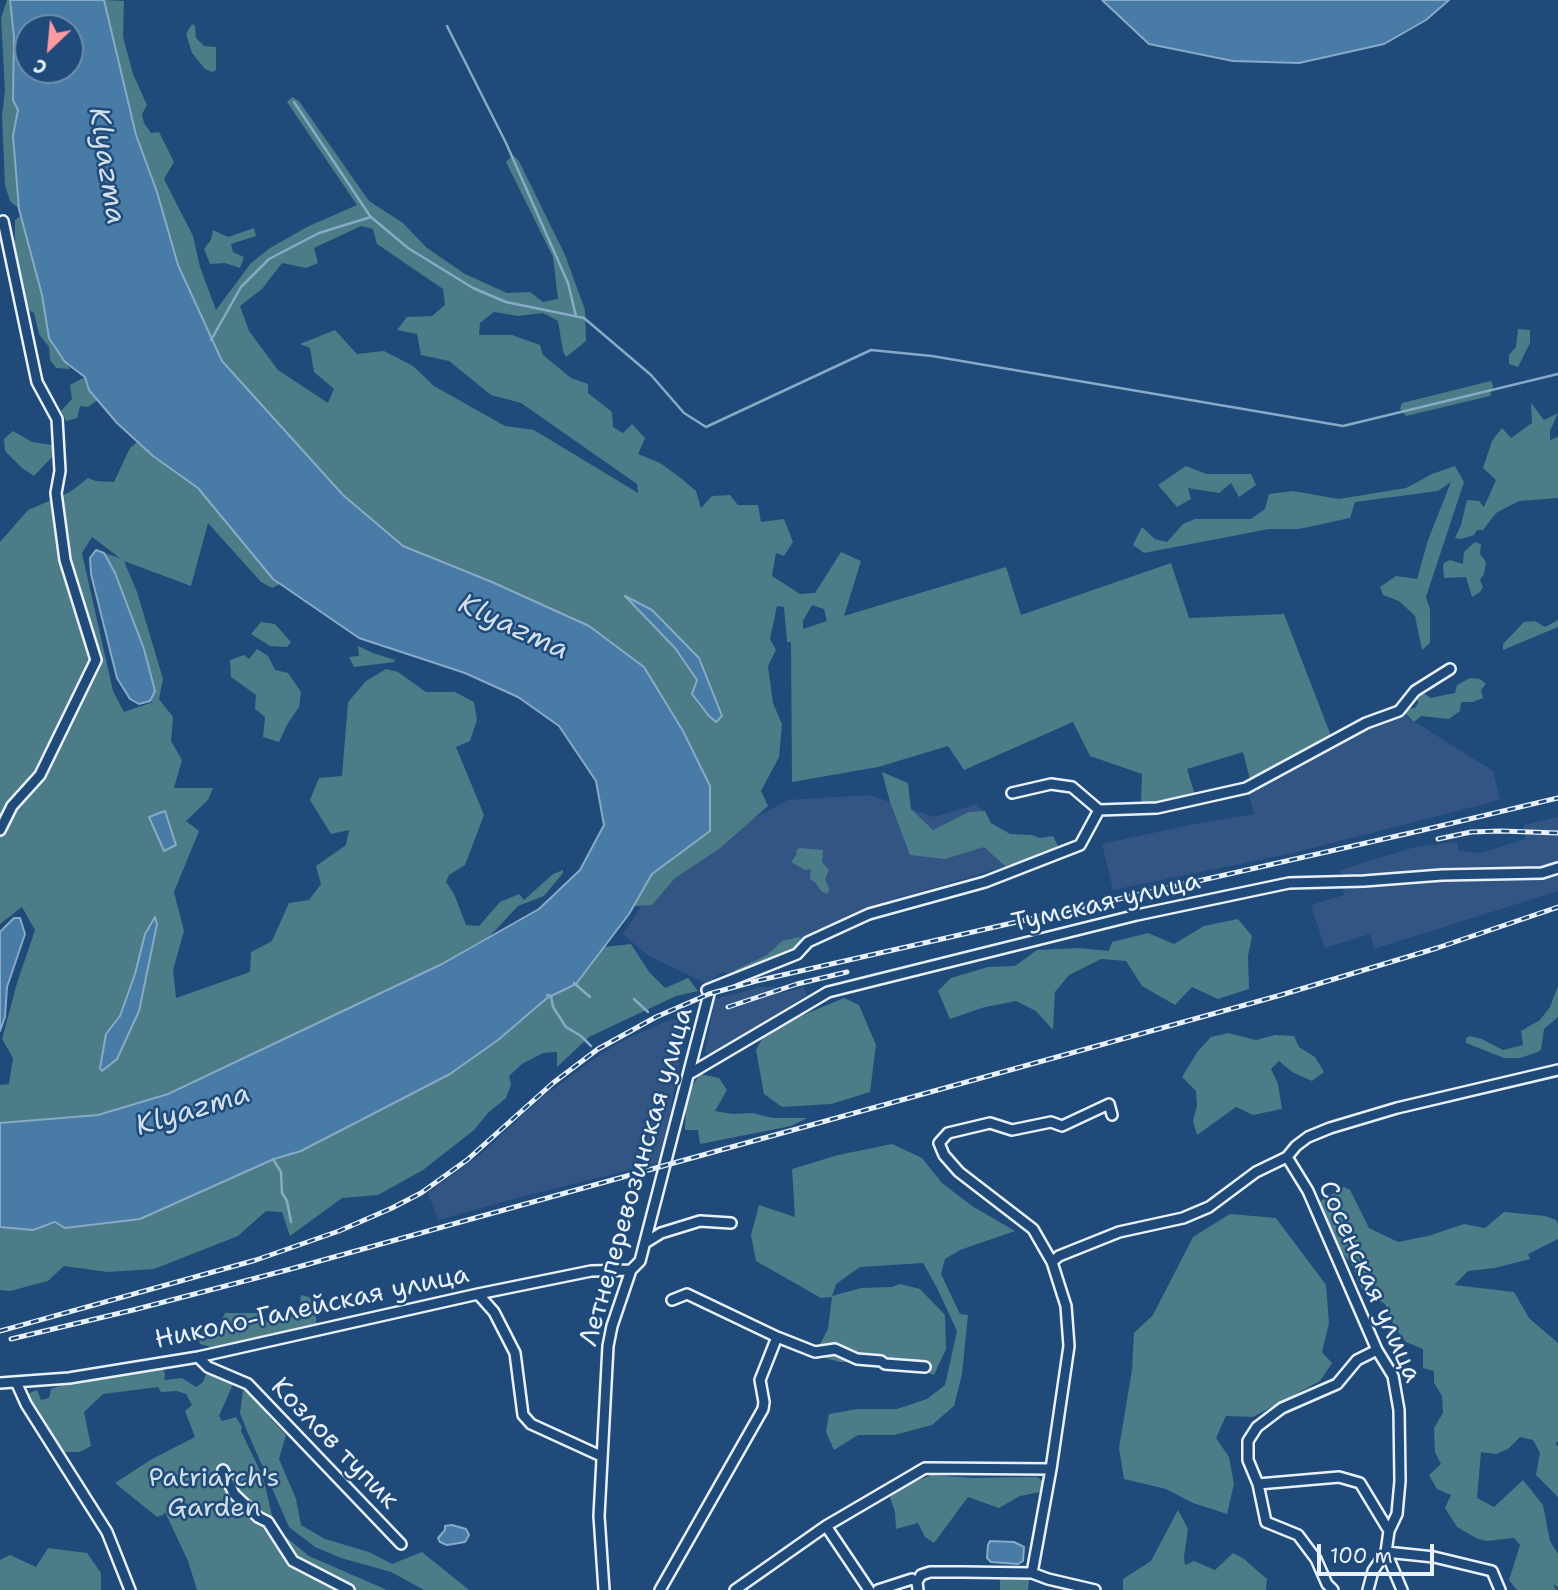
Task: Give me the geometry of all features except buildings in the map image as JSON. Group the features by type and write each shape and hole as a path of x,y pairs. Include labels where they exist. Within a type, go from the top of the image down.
{"street":[{"path":"0,830 12,806 40,775 96,660 65,559 56,493 60,471 56,416 37,382 3,221"},
{"path":"1012,793 1051,784 1072,787 1099,810 1157,808 1246,788 1366,723 1399,711 1415,691 1450,669"},
{"name":"Летнеперевозинская улица","path":"604,1590 599,1516 608,1346 631,1270 640,1261 709,994 707,990 797,954 808,942 869,914 985,882 1080,845 1099,810"},
{"name":"Тумская улица","path":"689,1074 828,992 1138,915 1289,883 1364,881 1443,874 1542,873 1558,868"},
{"path":"1052,1262 1059,1256 1119,1232 1183,1218 1209,1208 1256,1172 1287,1157 1308,1137 1330,1128 1396,1108 1558,1070"},
{"path":"1032,1573 1069,1346 1066,1306 1052,1262 1033,1229 959,1172 944,1155 939,1143 948,1133 990,1123 1012,1130 1051,1122 1062,1126 1109,1104 1112,1115"},
{"name":"Сосенская улица","path":"1287,1157 1308,1191 1377,1350 1393,1376 1399,1410 1400,1481 1397,1514 1389,1531 1385,1552 1373,1571 1368,1590"},
{"path":"645,1243 661,1233 701,1221 731,1223"},
{"name":"Николо-Галейская улица","path":"0,1383 17,1384 69,1378 198,1357 591,1271 631,1270"},
{"path":"478,1294 494,1312 515,1353 523,1415 531,1424 601,1456"},
{"path":"672,1300 687,1294 815,1352 835,1349 857,1359 925,1367"},
{"path":"660,1590 763,1409 760,1380 777,1337"},
{"path":"1333,1590 1316,1559 1298,1535 1266,1522 1258,1484 1248,1460 1248,1441 1257,1427 1282,1408 1337,1384 1357,1360 1377,1350"},
{"name":"Козлов тупик","path":"198,1357 208,1367 248,1384 401,1544"},
{"path":"17,1384 26,1404 107,1532 130,1590"},
{"path":"735,1590 826,1526 925,1468 1051,1469"},
{"path":"223,1470 234,1494 258,1517 268,1522 293,1561 349,1590"},
{"path":"1258,1484 1339,1477 1360,1483 1389,1531"},
{"path":"826,1526 869,1590"},
{"path":"1402,1590 1385,1552 1434,1557 1492,1571 1500,1590"},
{"path":"918,1586 921,1575 930,1572 1032,1573 1096,1590"},
{"path":"878,1590 912,1579 918,1586"}],"shaded area":[{"path":"1402,714 1493,771 1500,800 1293,853 1113,890 1102,844 1254,814 1248,791 1377,721"},
{"path":"869,795 934,817 977,804 1021,862 871,906 805,936 744,969 735,970 734,975 722,972 707,984 647,955 623,934 658,881 719,837 788,800"},
{"path":"1558,817 1558,891 1374,949 1370,934 1325,948 1311,905 1344,895 1343,889 1346,888 1340,870 1415,847 1457,842 1459,851 1481,853 1525,839 1524,825"},
{"path":"761,987 781,987 783,993 804,987 807,995 712,1054 705,1053 715,999"},
{"path":"689,1016 671,1106 673,1116 662,1162 438,1220 428,1193 481,1154 541,1098 622,1041 664,1022"}],"green space":[{"path":"7,0 10,0 14,37 13,100 18,110 13,136 19,209 10,201 5,185 2,115 5,91 1,18"},
{"path":"104,0 124,1 123,37 133,74 147,105 142,114 144,123 151,133 159,132 174,162 164,179 193,236 200,267 216,310 251,263 270,248 309,226 357,205 287,102 292,97 299,101 369,201 403,223 427,248 465,274 507,293 530,292 543,302 558,299 553,257 506,162 513,155 519,161 565,255 585,310 586,341 566,357 558,321 543,313 518,316 494,312 480,323 479,335 512,335 540,345 543,355 571,378 588,384 588,393 612,412 613,427 623,433 632,424 645,438 638,454 660,463 696,491 701,508 712,496 730,495 738,505 758,505 761,522 784,519 793,542 784,556 776,553 772,576 800,594 815,593 841,552 861,561 844,616 1006,567 1021,615 1171,563 1189,618 1284,614 1331,736 1251,783 1243,752 1187,769 1195,795 1162,803 1141,802 1142,774 1090,756 1073,722 964,770 948,746 878,767 792,782 791,642 787,642 784,607 777,606 770,639 776,650 768,666 773,703 782,724 779,757 761,791 768,806 719,849 675,878 652,905 633,906 652,874 710,831 710,786 683,731 644,667 492,582 403,546 343,495 222,361 178,265 157,192 136,135","holes":["361,226 373,229 377,244 443,289 445,305 432,316 407,317 397,330 417,334 421,355 449,361 491,395 521,403 637,484 638,493 534,430 505,426 434,386 413,366 384,351 357,354 335,330 300,344 310,348 314,372 334,389 328,403 278,370 249,331 240,306 262,289 282,263 306,268 318,263 314,248","812,605 824,609 827,621 803,629 803,621"]},
{"path":"192,24 195,26 196,38 204,46 216,47 216,70 212,72 205,69 192,53 186,34"},
{"path":"21,216 42,295 49,338 70,369 56,368 50,360 49,347 39,334 34,313 25,308 15,254 15,220"},
{"path":"254,228 256,236 231,244 233,252 244,257 240,268 225,263 210,264 204,249 211,240 213,230 228,237"},
{"path":"1518,329 1530,330 1530,343 1518,367 1509,364 1509,355 1516,347"},
{"path":"85,377 89,390 98,400 88,407 80,406 77,418 66,421 61,411 72,399 70,385"},
{"path":"1491,381 1493,386 1490,396 1406,416 1400,409 1402,403"},
{"path":"1531,403 1544,420 1558,413 1550,431 1550,440 1558,437 1558,498 1519,501 1496,513 1483,530 1477,530 1474,535 1461,539 1455,538 1467,500 1479,501 1484,507 1496,480 1483,468 1492,441 1502,428 1511,438 1532,423"},
{"path":"13,431 32,442 52,445 53,456 34,476 5,451 4,439"},
{"path":"137,442 198,488 280,584 272,588 261,582 208,523 191,586 124,561 137,592 163,679 159,699 173,717 171,741 182,760 174,788 213,788 208,800 186,821 199,831 174,892 184,931 173,970 176,998 250,972 251,952 272,941 289,903 309,900 321,884 316,866 346,845 349,830 331,834 310,800 319,778 342,776 348,702 366,681 386,669 398,672 426,692 455,692 474,702 477,720 470,741 456,747 484,815 465,865 449,875 446,882 454,894 466,925 479,926 500,902 519,894 524,900 553,874 563,870 563,873 544,896 518,906 490,936 442,964 168,1093 98,1115 0,1123 0,1085 9,1084 13,1058 2,1039 35,930 22,907 0,924 0,542 28,510 70,492 88,478 114,482 130,448","holes":["92,537 120,558 104,553 115,573 144,649 155,691 150,701 153,702 124,712 113,691 82,553","164,811 165,850 149,817","155,918 139,1011 106,1035 120,1016 145,934"]},
{"path":"1186,466 1206,474 1251,474 1256,485 1239,497 1231,483 1219,493 1188,488 1191,499 1177,507 1158,485"},
{"path":"1455,466 1464,482 1426,597 1430,609 1430,643 1422,650 1415,616 1399,601 1383,595 1380,587 1396,576 1417,579 1428,540 1451,482 1438,491 1355,502 1350,518 1299,529 1269,529 1144,553 1133,545 1142,527 1155,539 1167,542 1183,524 1195,519 1251,519 1265,509 1269,494 1293,491 1339,499 1406,488 1432,474"},
{"path":"1475,542 1481,544 1480,554 1486,562 1480,580 1483,587 1472,597 1466,577 1444,578 1443,565 1450,560 1463,564 1464,552"},
{"path":"1558,620 1558,627 1503,650 1503,644 1524,622 1535,621 1545,627"},
{"path":"261,622 275,624 291,642 287,647 270,646 251,634"},
{"path":"358,646 395,660 354,667 349,657 359,656"},
{"path":"257,649 268,656 275,670 288,673 301,692 299,707 279,742 263,737 265,717 255,709 256,695 231,677 230,660 244,655 249,659"},
{"path":"1470,678 1480,679 1486,684 1481,690 1483,698 1473,702 1461,702 1460,711 1449,719 1421,716 1414,722 1405,713 1407,709 1415,708 1418,703 1416,696 1425,694 1430,698 1455,693 1457,685"},
{"path":"882,772 908,783 911,809 933,830 969,812 985,811 991,823 1010,834 1039,838 1053,836 1058,846 1035,857 1005,866 984,847 945,859 910,855"},
{"path":"799,848 823,850 822,862 829,870 825,879 829,888 828,894 821,891 810,879 811,869 805,870 791,862"},
{"path":"1238,919 1252,936 1248,956 1249,989 1218,999 1192,987 1175,1005 1142,986 1126,961 1101,959 1069,975 1055,992 1053,1030 1036,1011 1016,1001 985,1007 950,1019 938,991 951,978 988,967 1015,966 1037,950 1079,948 1109,951 1112,942 1148,933 1174,944 1204,926"},
{"path":"799,937 802,940 799,945 790,952 739,976 735,972 767,955 782,941"},
{"path":"631,944 649,972 665,988 688,978 698,991 676,996 589,1037 557,1067 557,1052 543,1053 522,1064 509,1076 511,1085 506,1098 488,1113 474,1130 423,1170 378,1195 342,1198 290,1236 282,1212 266,1211 238,1236 154,1269 108,1272 64,1266 48,1281 10,1291 0,1290 0,1227 33,1230 301,1151 450,1074 498,1040 547,998 576,984 604,947"},
{"path":"1558,986 1558,1017 1544,1029 1541,1049 1538,1052 1520,1058 1504,1058 1466,1043 1466,1038 1470,1036 1503,1050 1523,1045 1521,1031 1540,1020 1550,1007"},
{"path":"844,998 859,1005 876,1045 870,1092 831,1104 782,1107 764,1094 756,1050 767,1030"},
{"path":"1228,1033 1256,1040 1275,1035 1294,1036 1299,1047 1315,1057 1324,1072 1312,1081 1292,1072 1279,1061 1271,1069 1278,1084 1282,1109 1253,1115 1236,1107 1197,1135 1193,1121 1197,1106 1196,1091 1182,1077 1198,1051 1211,1037"},
{"path":"700,1074 719,1078 727,1090 715,1111 752,1113 773,1118 807,1118 791,1126 700,1144 698,1130 685,1130 689,1091"},
{"path":"892,1144 922,1158 942,1183 972,1206 1015,1231 960,1250 945,1259 941,1274 960,1314 968,1315 962,1374 954,1406 932,1425 894,1435 858,1435 834,1450 826,1432 829,1414 857,1409 897,1409 927,1399 945,1385 957,1331 923,1263 860,1267 836,1284 832,1296 861,1288 892,1287 900,1284 920,1289 945,1315 946,1349 934,1375 924,1371 891,1369 882,1362 840,1362 814,1355 828,1329 832,1297 821,1298 756,1261 751,1235 759,1205 795,1217 792,1169 838,1155"},
{"path":"1344,1187 1350,1190 1369,1228 1398,1242 1428,1236 1464,1224 1485,1228 1504,1212 1545,1216 1556,1220 1558,1239 1528,1254 1530,1259 1495,1268 1468,1271 1454,1285 1514,1292 1529,1318 1558,1343 1558,1441 1555,1444 1558,1446 1558,1497 1536,1475 1540,1453 1533,1440 1520,1437 1508,1449 1496,1454 1481,1452 1477,1498 1494,1507 1523,1480 1543,1505 1550,1541 1558,1554 1558,1587 1553,1584 1556,1590 1517,1590 1509,1580 1520,1545 1514,1538 1487,1541 1478,1539 1457,1527 1445,1508 1451,1495 1437,1489 1429,1475 1441,1464 1435,1452 1434,1428 1443,1413 1442,1396 1434,1383 1434,1371 1423,1368 1423,1349 1406,1342 1395,1328 1385,1304 1362,1290 1352,1265 1337,1246 1320,1201"},
{"path":"1230,1214 1276,1218 1326,1285 1329,1323 1322,1352 1332,1363 1320,1381 1253,1417 1226,1416 1216,1438 1229,1457 1234,1484 1227,1514 1193,1503 1166,1489 1124,1479 1119,1448 1132,1370 1134,1333 1153,1315 1193,1237"},
{"path":"301,1295 309,1297 316,1308 316,1326 211,1347 200,1344 197,1333 216,1332 225,1313 259,1313 267,1322 285,1320 299,1312"},
{"name":"Patriarch's Garden","path":"162,1367 164,1380 182,1378 196,1387 203,1382 207,1372 217,1374 233,1384 219,1416 222,1421 236,1417 242,1427 241,1431 263,1477 274,1524 309,1556 387,1590 197,1590 188,1561 165,1512 157,1517 115,1483 152,1459 195,1437 185,1411 192,1405 186,1394 177,1391 161,1392 158,1387 103,1394 84,1412 91,1446 80,1452 61,1452 25,1395 37,1390 41,1400 49,1398 51,1389 72,1381"},
{"path":"243,1390 250,1392 286,1435 279,1459 296,1499 301,1525 325,1539 369,1552 392,1564 422,1552 469,1590 424,1590 391,1572 341,1558 315,1547 289,1527 240,1413"},
{"path":"932,1475 972,1478 1037,1477 1045,1483 1045,1491 1020,1496 999,1508 968,1497 934,1543 925,1537 918,1523 896,1529 895,1512 890,1497 910,1483"},
{"path":"1178,1510 1188,1529 1185,1565 1194,1561 1215,1570 1233,1553 1267,1579 1266,1590 1123,1590 1123,1579 1151,1561"},
{"path":"48,1548 87,1553 101,1573 101,1590 0,1590 0,1560 10,1555 36,1567"},
{"path":"1000,1577 1025,1577 1029,1581 1028,1590 1000,1590"}],"water":[{"name":"Klyazma","path":"10,0 104,0 136,135 157,192 178,265 222,361 343,495 403,546 589,626 644,667 683,731 710,786 710,831 652,874 629,914 576,984 547,998 498,1040 450,1074 301,1151 274,1159 140,1219 65,1228 55,1222 33,1230 0,1227 0,1123 98,1115 168,1094 442,964 539,909 580,870 604,825 596,781 559,726 518,697 465,673 359,638 273,579 198,488 153,456 117,423 89,390 85,377 65,362 49,338 42,295 19,209 13,136 18,110 13,100 14,37"},
{"path":"1102,0 1449,0 1426,20 1384,44 1299,63 1233,61 1149,44"},
{"path":"96,550 104,553 115,573 144,649 155,691 150,701 139,704 130,699 117,678 91,574 90,558"},
{"path":"625,596 652,610 699,658 722,716 716,722 692,694 697,680 675,648"},
{"path":"165,811 176,845 164,851 149,817"},
{"path":"155,917 157,924 139,1011 117,1059 102,1071 100,1068 106,1034 120,1016 145,934"},
{"path":"14,918 20,918 25,934 7,987 5,1017 0,1031 0,932"},
{"path":"445,1526 466,1529 469,1535 465,1542 447,1545 440,1542 438,1538"},
{"path":"990,1541 1014,1542 1024,1547 1023,1561 1018,1564 991,1562 987,1558"}],"waterway":[{"path":"447,26 506,143 568,283 576,316"},
{"path":"294,102 370,216"},
{"path":"211,340 241,287 269,259 319,233 371,217 408,248 473,288 506,302 584,318 651,375 684,413 706,427 871,350 932,356 1343,426 1558,374"},
{"path":"574,983 590,997"},
{"path":"547,995 551,996 553,1007 566,1027 591,1046"},
{"path":"634,999 648,1012"},
{"path":"273,1159 281,1172 282,1193 287,1201 291,1222"}],"railway":[{"path":"0,1331 256,1260 339,1231 392,1208 421,1193 467,1160 553,1083 598,1049 656,1017 709,994 1558,798"},
{"path":"1438,839 1471,832 1558,833"},
{"path":"11,1339 287,1270 1281,995 1437,948 1558,907"},
{"path":"728,1007 797,984 847,972"}]}
